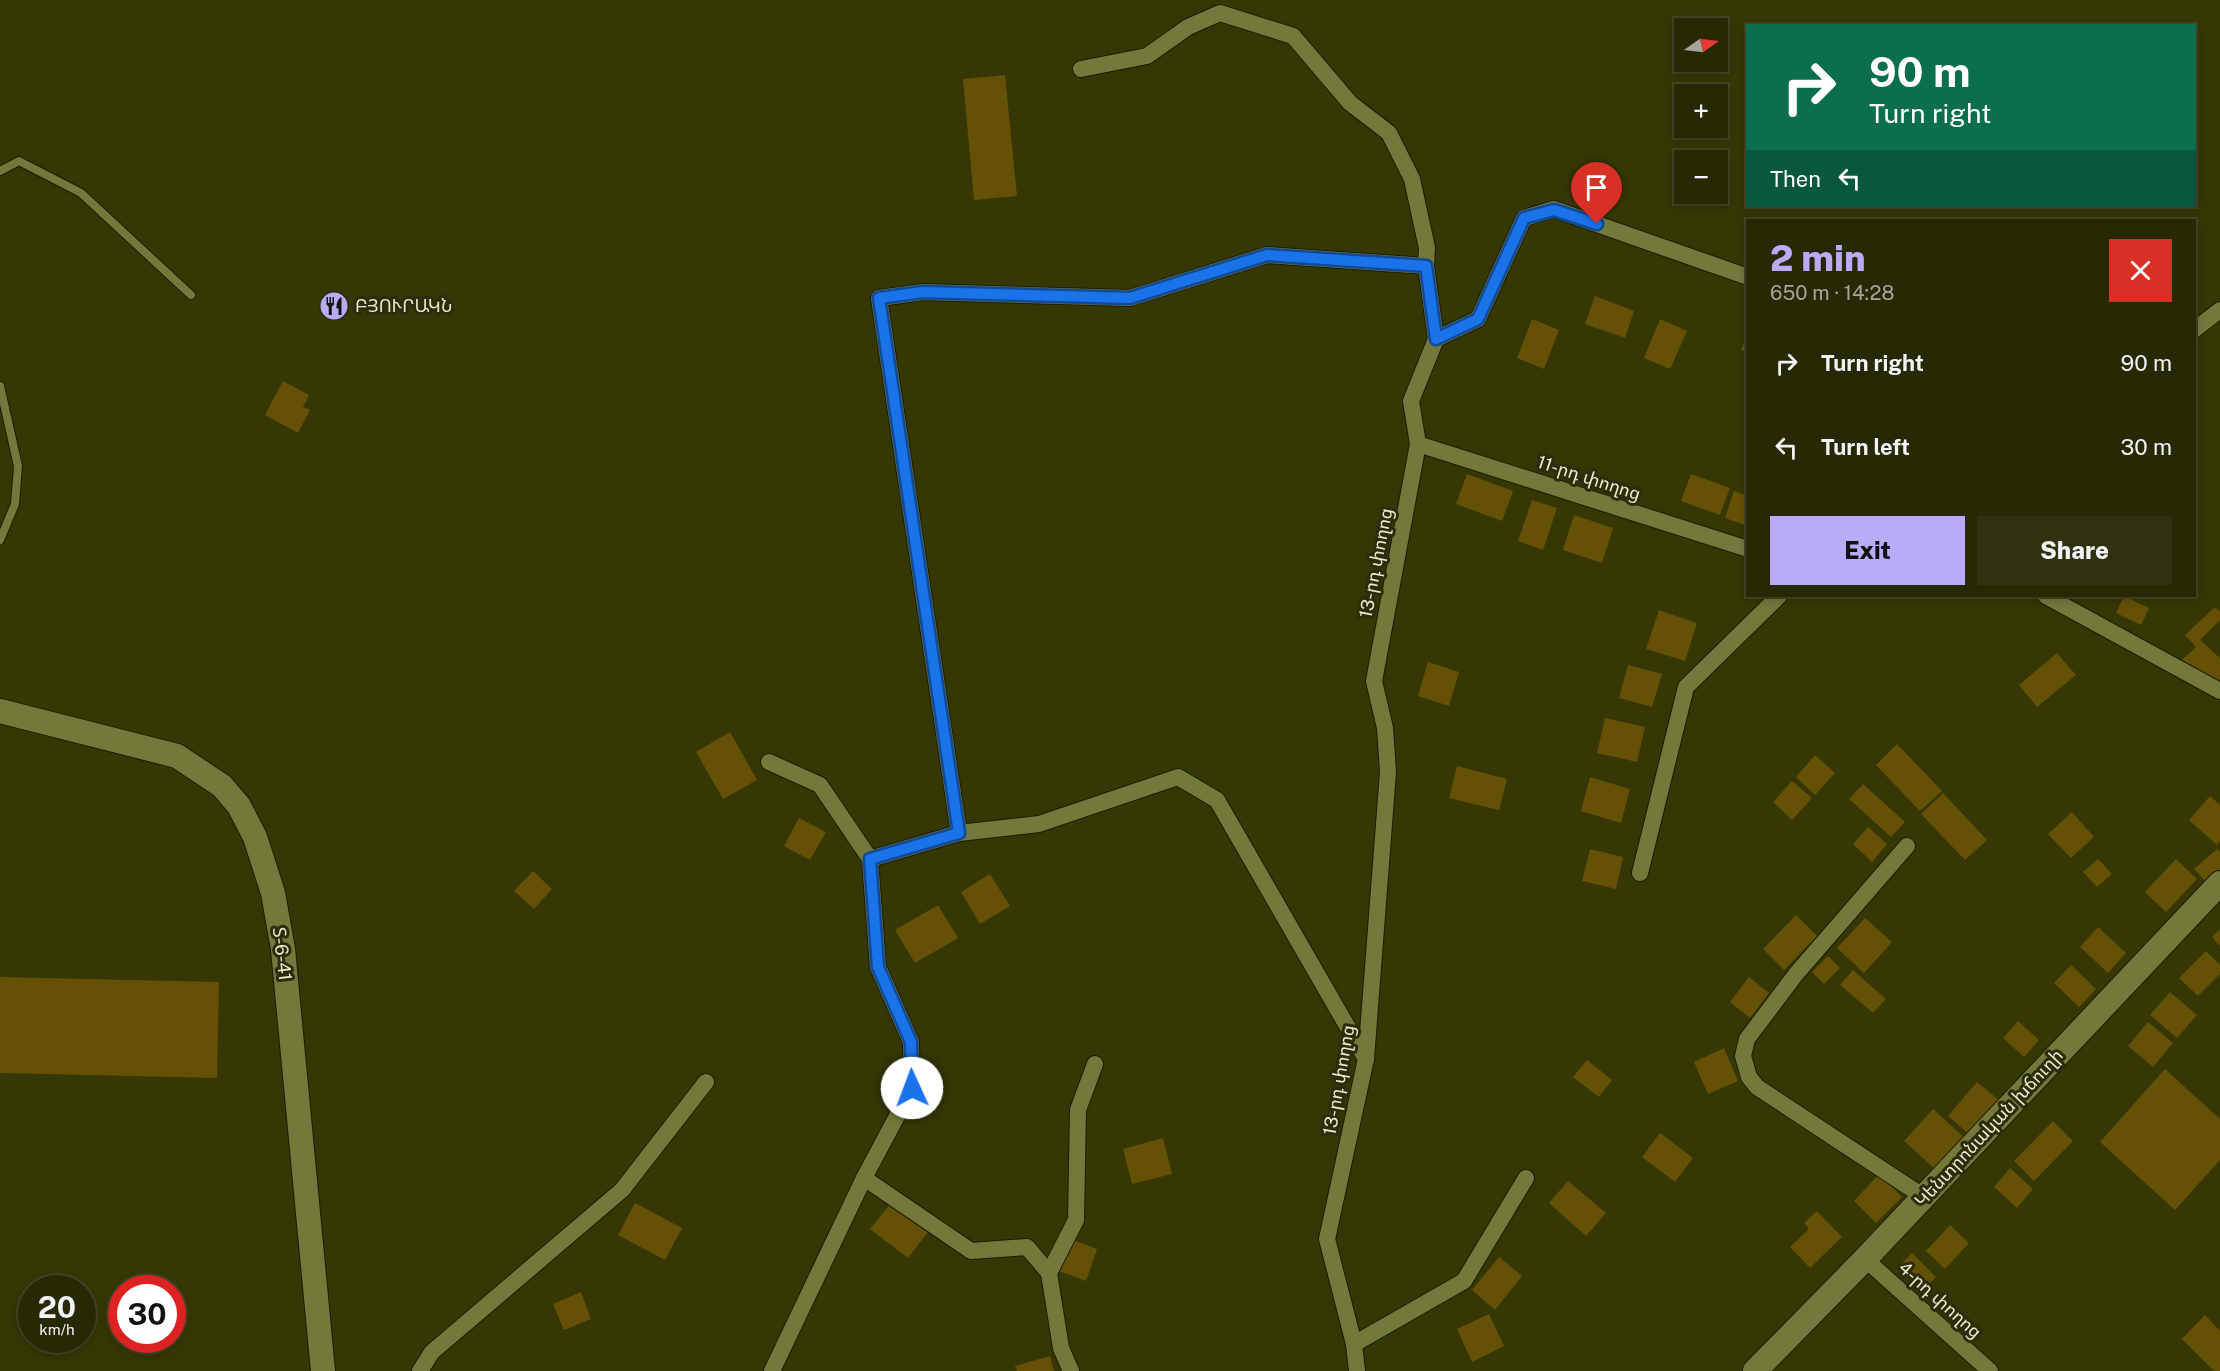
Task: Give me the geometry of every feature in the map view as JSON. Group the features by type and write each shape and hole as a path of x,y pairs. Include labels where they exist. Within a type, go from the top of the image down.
{"main road":[{"name":"Տ-6-41","path":"0,711 177,756 222,786 239,806 255,837 273,893 284,949 323,1371"},
{"name":"Կենտրոնական խճուղի","path":"1755,1371 1865,1259 2220,883"}],"street":[{"name":"13-րդ փողոց","path":"1081,69 1147,56 1188,27 1220,13 1293,36 1350,103 1389,133 1412,179 1427,248 1426,266 1436,339 1411,401 1418,444 1374,681 1385,728 1388,772 1366,1059 1327,1239 1354,1344 1357,1371"},
{"path":"1436,339 1478,319 1524,218 1554,210 1746,276"},
{"path":"959,833 879,298 923,292 1130,298 1267,255 1426,266"},
{"path":"2196,328 2220,310"},
{"name":"11-րդ փողոց","path":"1418,444 1746,548"},
{"path":"1640,873 1686,687 1778,597"},
{"path":"2048,597 2220,690"},
{"path":"769,762 819,785 870,859 878,967 911,1042 912,1088 864,1178 772,1371"},
{"path":"870,859 959,833 1039,824 1178,777 1217,800 1366,1059"},
{"path":"1907,846 1796,974 1747,1039 1743,1056 1749,1077 1757,1086 1924,1197"},
{"path":"1049,1272 1076,1220 1078,1110 1095,1064"},
{"path":"420,1371 432,1352 622,1191 706,1082"},
{"path":"864,1178 970,1251 1027,1247 1049,1272 1060,1348 1071,1371"},
{"path":"1354,1344 1464,1281 1526,1178"},
{"name":"4-րդ փողոց","path":"1865,1259 1989,1371"}],"lane":[{"path":"0,171 19,161 81,193 191,295"},
{"path":"0,386 18,466 15,504 0,540"}],"building":[{"path":"1005,75 1017,196 974,200 963,79"},
{"path":"1595,296 1634,311 1625,338 1585,324"},
{"path":"1532,319 1559,330 1544,369 1517,358"},
{"path":"1660,319 1687,331 1670,369 1644,358"},
{"path":"1746,337 1746,351 1741,350"},
{"path":"283,381 309,395 303,407 310,410 298,433 265,415"},
{"path":"1467,474 1513,491 1502,521 1456,504"},
{"path":"1691,474 1730,488 1720,515 1681,501"},
{"path":"1734,491 1746,495 1746,525 1725,518"},
{"path":"1532,500 1557,508 1543,550 1518,541"},
{"path":"1574,515 1613,528 1602,563 1563,550"},
{"path":"2124,597 2149,608 2141,625 2116,613"},
{"path":"2215,607 2220,612 2220,620 2200,640 2220,658 2220,682 2182,660 2196,647 2185,635"},
{"path":"1659,610 1697,623 1685,661 1646,649"},
{"path":"2057,653 2076,675 2037,707 2019,685"},
{"path":"1428,662 1459,672 1449,706 1418,696"},
{"path":"1628,665 1662,674 1652,707 1619,698"},
{"path":"1605,718 1645,727 1637,762 1597,753"},
{"path":"730,732 757,780 723,799 696,752"},
{"path":"1897,744 1942,791 1920,811 1876,765"},
{"path":"1815,755 1835,773 1815,795 1796,777"},
{"path":"1457,766 1507,779 1499,810 1449,798"},
{"path":"1590,777 1630,789 1621,823 1581,811"},
{"path":"1792,781 1812,798 1792,820 1773,802"},
{"path":"1863,784 1905,822 1891,837 1849,799"},
{"path":"1943,793 1987,840 1965,860 1921,814"},
{"path":"2210,796 2220,805 2220,841 2217,845 2189,820"},
{"path":"2072,812 2094,837 2071,858 2048,834"},
{"path":"799,818 826,832 810,860 784,846"},
{"path":"1868,827 1887,844 1872,862 1853,844"},
{"path":"1590,849 1623,857 1616,889 1582,881"},
{"path":"2217,849 2220,852 2220,870 2206,882 2194,869"},
{"path":"2098,859 2112,874 2097,887 2083,872"},
{"path":"2176,859 2197,879 2166,912 2145,892"},
{"path":"533,871 552,889 534,909 514,891"},
{"path":"990,874 1010,906 980,924 961,892"},
{"path":"938,905 958,938 915,963 895,930"},
{"path":"1796,915 1817,936 1784,970 1763,949"},
{"path":"1865,918 1892,942 1864,973 1837,948"},
{"path":"2098,927 2126,953 2108,973 2080,947"},
{"path":"2220,929 2220,946 2212,937"},
{"path":"2206,951 2220,965 2220,974 2198,996 2179,978"},
{"path":"1828,956 1840,968 1824,984 1812,972"},
{"path":"2071,965 2096,989 2079,1007 2054,983"},
{"path":"1853,970 1886,999 1873,1013 1840,985"},
{"path":"0,977 219,982 217,1078 0,1073"},
{"path":"1749,977 1769,993 1750,1018 1730,1002"},
{"path":"2170,992 2197,1015 2177,1038 2150,1015"},
{"path":"2018,1021 2039,1040 2024,1057 2003,1038"},
{"path":"2148,1022 2173,1043 2153,1067 2128,1046"},
{"path":"1724,1048 1738,1081 1708,1094 1694,1062"},
{"path":"1587,1060 1612,1080 1599,1097 1573,1077"},
{"path":"2165,1069 2220,1119 2220,1160 2175,1210 2100,1142"},
{"path":"1977,1082 2000,1101 1971,1136 1948,1116"},
{"path":"1933,1109 1966,1139 1937,1171 1904,1141"},
{"path":"2053,1121 2073,1141 2034,1181 2014,1161"},
{"path":"1660,1133 1693,1158 1675,1182 1642,1157"},
{"path":"1163,1138 1172,1174 1132,1184 1123,1149"},
{"path":"2010,1168 2033,1189 2017,1208 1994,1187"},
{"path":"1879,1174 1902,1197 1876,1223 1854,1201"},
{"path":"1568,1181 1606,1213 1586,1236 1549,1203"},
{"path":"635,1203 682,1228 665,1260 618,1235"},
{"path":"891,1203 928,1232 908,1258 870,1229"},
{"path":"1817,1211 1842,1237 1810,1268 1790,1247 1809,1229 1804,1223"},
{"path":"1950,1225 1969,1243 1945,1269 1926,1251"},
{"path":"1070,1239 1097,1249 1086,1281 1059,1271"},
{"path":"1912,1253 1936,1277 1922,1291 1898,1267"},
{"path":"1499,1257 1522,1276 1495,1310 1472,1290"},
{"path":"581,1292 591,1319 564,1330 553,1304"},
{"path":"1489,1314 1504,1346 1472,1362 1457,1329"},
{"path":"2205,1315 2220,1331 2220,1371 2214,1371 2182,1339"},
{"path":"1050,1356 1054,1371 1017,1371 1015,1366"}],"place":[{"name":"ԲՅՈՒՐԱԿՆ","path":"334,306"}],"route":[{"path":"912,1088 911,1042 878,967 870,859 959,833 879,298 923,292 1130,298 1267,255 1426,266 1436,339 1478,319 1524,218 1554,210 1597,224"}]}
